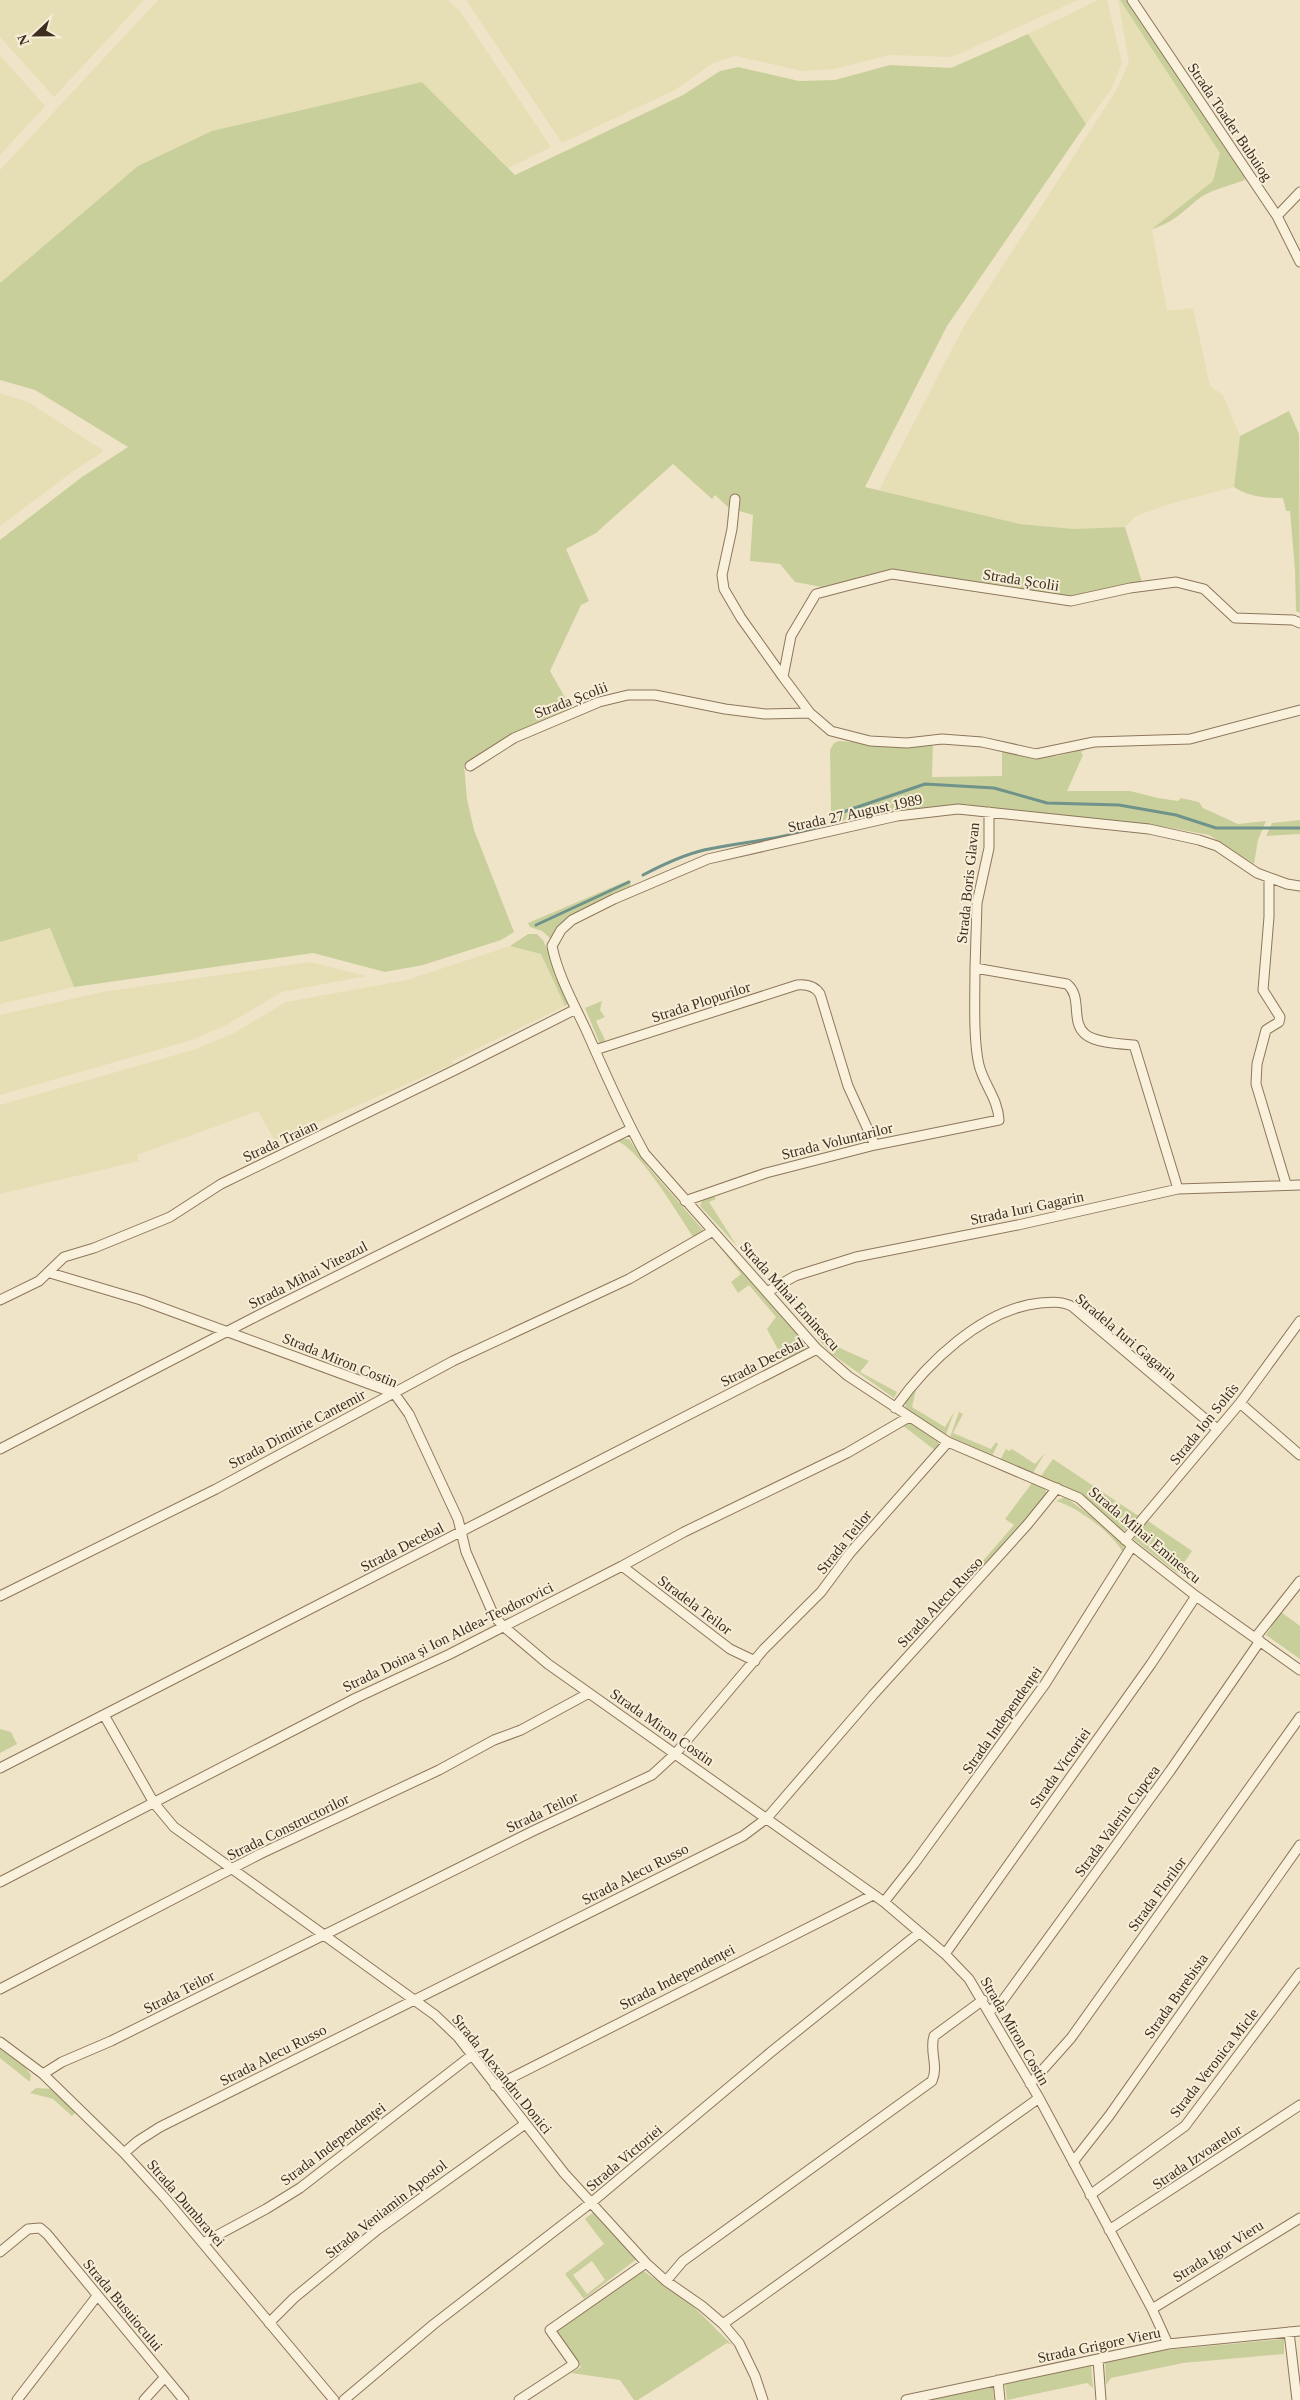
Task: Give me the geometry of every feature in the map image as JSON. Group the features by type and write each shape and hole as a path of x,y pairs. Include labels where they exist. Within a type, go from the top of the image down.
{"street":[{"name":"Strada Toader Bubuiog","path":"1132,0 1277,216 1300,262"},
{"path":"1277,216 1300,192"},
{"path":"735,498 732,529 722,575 724,589 741,618 783,677 810,712 831,731 870,741 907,743 942,739 974,742 1036,754 1094,742 1190,739 1300,710"},
{"name":"Strada Școlii","path":"783,677 791,636 816,594 892,574 1071,601 1130,588 1176,582 1204,589 1236,618 1293,620 1300,623"},
{"name":"Strada Școlii","path":"470,766 514,738 600,702 628,695 655,695 725,710 765,714 810,712"},
{"name":"Strada 27 August 1989","path":"552,946 561,930 572,920 614,899 708,859 897,816 958,809 1149,829 1199,840 1217,846 1257,873 1287,884 1300,886"},
{"name":"Strada Boris Glavan","path":"989,812 989,848 977,903 975,1020 979,1065 998,1108 999,1120"},
{"path":"1269,878 1269,917 1263,990 1280,1017 1279,1022 1266,1030 1257,1064 1256,1084 1286,1184"},
{"name":"Strada Mihai Eminescu","path":"552,946 556,964 576,1009 631,1129 645,1154 817,1349 848,1376 948,1442 1079,1498 1090,1506 1128,1543 1196,1596 1300,1670"},
{"path":"975,968 1067,984 1072,989 1077,1000 1080,1028 1085,1035 1134,1046 1178,1188"},
{"name":"Strada Plopurilor","path":"595,1050 804,984 815,988 820,994 848,1086 875,1145"},
{"name":"Strada Traian","path":"0,1300 39,1281 50,1273 56,1263 64,1257 94,1248 170,1217 221,1184 576,1009"},
{"name":"Strada Voluntarilor","path":"685,1201 766,1173 875,1145 999,1120"},
{"name":"Strada Mihai Viteazul","path":"0,1449 147,1374 186,1350 229,1332 294,1297 631,1129"},
{"name":"Strada Iuri Gagarin","path":"767,1292 796,1276 856,1257 1018,1226 1178,1188 1300,1185"},
{"name":"Strada Dimitrie Cantemir","path":"0,1596 216,1488 453,1361 629,1279 713,1231"},
{"name":"Strada Miron Costin","path":"50,1273 141,1300 394,1393 409,1414 458,1519 478,1581 494,1616 503,1626 548,1664 589,1694 676,1753 884,1902 945,1954 970,1979 1039,2098 1152,2309 1168,2344"},
{"name":"Stradela Iuri Gagarin","path":"895,1408 921,1373 955,1342 1015,1309 1032,1304 1057,1302 1073,1307 1217,1429"},
{"name":"Strada Ion Soltîs","path":"1128,1543 1217,1429 1240,1403 1300,1321"},
{"name":"Strada Decebal","path":"0,1768 817,1349"},
{"path":"1240,1403 1300,1455"},
{"name":"Strada Doina și Ion Aldea-Teodorovici","path":"0,1882 356,1698 622,1566 684,1532 847,1453 909,1417"},
{"name":"Strada Teilor","path":"43,2074 62,2062 111,2041 533,1830 652,1775 676,1753 755,1661 821,1592 850,1553 948,1442"},
{"name":"Strada Alecu Russo","path":"124,2153 138,2141 160,2127 744,1836 767,1818 873,1695 1027,1526 1057,1488"},
{"name":"Strada Independenței","path":"884,1902 1046,1684 1128,1543"},
{"name":"Stradela Teilor","path":"622,1566 730,1649 755,1661"},
{"name":"Strada Valeriu Cupcea","path":"989,2011 1001,2003 1064,1917 1300,1581"},
{"name":"Strada Victoriei","path":"945,1954 1145,1672 1196,1596"},
{"name":"Strada Constructorilor","path":"0,1989 319,1825 439,1770 494,1740 521,1730 589,1694"},
{"name":"Strada Alexandru Donici","path":"104,1715 154,1803 174,1827 326,1934 414,1999 446,2026 472,2055 564,2173 646,2263 666,2282 702,2306 723,2324 739,2343 755,2376 763,2400"},
{"name":"Strada Florilor","path":"1030,2084 1071,2038 1300,1717"},
{"name":"Strada Burebista","path":"1073,2162 1109,2116 1300,1845"},
{"name":"Strada Independenței","path":"495,2086 873,1895"},
{"name":"Strada Victoriei","path":"344,2400 434,2324 592,2202 771,2052 919,1933"},
{"name":"Strada Veronica Micle","path":"1090,2195 1185,2126 1300,1973"},
{"path":"666,2282 684,2261 932,2081 936,2072 931,2045 934,2036 983,2000"},
{"name":"Strada Dumbravei","path":"0,2042 43,2074 124,2153 203,2243 334,2400"},
{"name":"Strada Independenţei","path":"203,2243 300,2188 472,2055"},
{"path":"723,2324 1039,2098"},
{"name":"Strada Izvoarelor","path":"1109,2230 1300,2105"},
{"name":"Strada Veniamin Apostol","path":"269,2323 294,2298 377,2230 525,2124"},
{"name":"Strada Igor Vieru","path":"1152,2309 1300,2218"},
{"name":"Strada Busuiocului","path":"0,2252 28,2229 40,2228 47,2234 184,2400"},
{"path":"519,2400 574,2364 550,2330 646,2263"},
{"path":"17,2400 97,2296"},
{"path":"1289,2332 1296,2400"},
{"name":"Strada Grigore Vieru","path":"906,2400 1168,2344 1300,2332"},
{"path":"1098,2359 1101,2400"},
{"path":"144,2400 164,2377"},
{"path":"998,2380 1000,2400"}],"shaded area":[{"path":"0,0 144,0 54,97 0,37"},
{"path":"158,0 448,0 460,11 551,147 509,168 422,82 138,166 0,283 0,170"},
{"path":"466,0 1078,0 952,57 889,55 835,69 802,71 735,56 713,63 675,90 562,143"},
{"path":"1098,0 1107,0 1122,63 1112,88 1086,124 1028,34"},
{"path":"1118,0 1120,0 1220,153 1213,181 1152,230 1167,311 1193,308 1210,386 1223,395 1240,436 1234,487 1169,504 1136,516 1125,527 1074,529 1020,524 879,490 964,326 1117,89 1129,62"},
{"path":"0,55 45,106 0,155"},
{"path":"0,393 28,402 104,451 75,470 0,526"},
{"path":"50,928 74,987 0,1004 0,942"},
{"path":"510,946 541,954 565,1006 451,1061 453,1064 275,1141 258,1111 137,1155 139,1161 0,1194 0,1105 193,1050 234,1033 286,1002 407,980"},
{"path":"310,962 366,976 282,992 228,1024 192,1040 0,1095 0,1015 102,992"}],"green space":[{"path":"1120,0 1127,0 1244,174 1245,180 1206,194 1173,219 1152,229 1213,181 1220,153"},
{"path":"1028,34 1086,124 947,326 865,487 1020,524 1074,529 1125,527 1142,582 1084,597 1064,596 894,569 827,588 795,582 780,564 750,561 753,515 729,508 715,495 712,499 673,464 596,533 566,549 589,601 581,605 550,671 571,708 511,734 464,765 467,799 474,830 514,932 501,940 423,965 385,972 313,953 74,987 50,928 0,942 0,540 82,477 128,447 35,390 0,380 0,283 138,166 212,131 422,82 515,175 683,95 720,71 738,67 799,81 835,80 890,65 951,68"},
{"path":"1289,411 1299,434 1300,613 1296,611 1290,511 1286,511 1283,498 1252,495 1234,487 1240,436"},
{"path":"839,741 907,746 933,743 932,777 1002,776 1002,750 1038,757 1057,756 1088,748 1081,752 1083,755 1067,791 1130,791 1178,801 1181,798 1199,802 1203,808 1238,824 1266,821 1258,840 1254,864 1209,835 1166,827 1068,818 963,804 901,810 840,821 831,812 830,750 834,743"},
{"path":"1300,820 1300,834 1266,836 1272,823"},
{"path":"629,880 631,887 564,922 551,939 542,931 530,927 528,923"},
{"path":"528,934 537,934 543,940 558,974 555,976 568,1004 565,1006 541,954 510,946"},
{"path":"602,1001 600,1010 605,1017 596,1021 606,1042 600,1044 585,1008"},
{"path":"629,1139 648,1167 703,1230 702,1233 694,1238 646,1168 625,1146 616,1141"},
{"path":"714,1195 716,1199 709,1202 737,1246 700,1206 702,1201"},
{"path":"715,1241 806,1345 804,1350 784,1361 767,1329 776,1317 749,1285 738,1293 731,1282 741,1274"},
{"path":"823,1338 869,1361 860,1372 897,1392 894,1398 833,1355 818,1339"},
{"path":"323,1358 383,1380 377,1383 315,1362"},
{"path":"923,1375 916,1390 912,1407 945,1427 954,1412 946,1435 906,1409 905,1405 908,1396"},
{"path":"959,1412 963,1414 953,1433 991,1449 996,1442 998,1444 992,1456 950,1437"},
{"path":"910,1423 938,1442 940,1446 936,1451 902,1425"},
{"path":"1006,1449 1009,1451 1012,1449 1035,1464 1045,1453 1033,1473 1000,1460"},
{"path":"1053,1459 1137,1515 1144,1514 1123,1532 1086,1499 1041,1476"},
{"path":"1032,1483 1045,1488 1047,1497 979,1573 975,1570 1014,1525 1005,1519"},
{"path":"1065,1497 1101,1523 1124,1545 1123,1553 1112,1538 1094,1522 1074,1509 1056,1501"},
{"path":"1148,1521 1192,1551 1177,1573 1133,1539"},
{"path":"1281,1612 1300,1626 1300,1659 1266,1635"},
{"path":"0,1729 11,1732 17,1744 0,1753"},
{"path":"0,2048 25,2067 31,2075 30,2082 0,2058"},
{"path":"36,2088 53,2089 76,2112 72,2116 53,2099 30,2093"},
{"path":"595,2211 638,2258 584,2299 565,2274 604,2244 585,2219","holes":["592,2261 605,2280 587,2294 573,2275"]},
{"path":"642,2270 691,2304 732,2345 727,2343 638,2400 634,2400 620,2380 571,2373 581,2367 554,2331"},
{"path":"1284,2339 1284,2354 1183,2363 1111,2378 1106,2385 1105,2361 1166,2350"},
{"path":"1091,2365 1093,2388 1087,2383 1007,2400 1005,2384"},
{"path":"993,2387 994,2400 933,2400 933,2399"}],"waterway":[{"path":"840,813 925,784 994,788 1047,803 1119,805 1176,815 1216,828 1300,828"},
{"path":"643,875 696,852 781,837 826,823"},
{"path":"536,925 629,882"}]}
